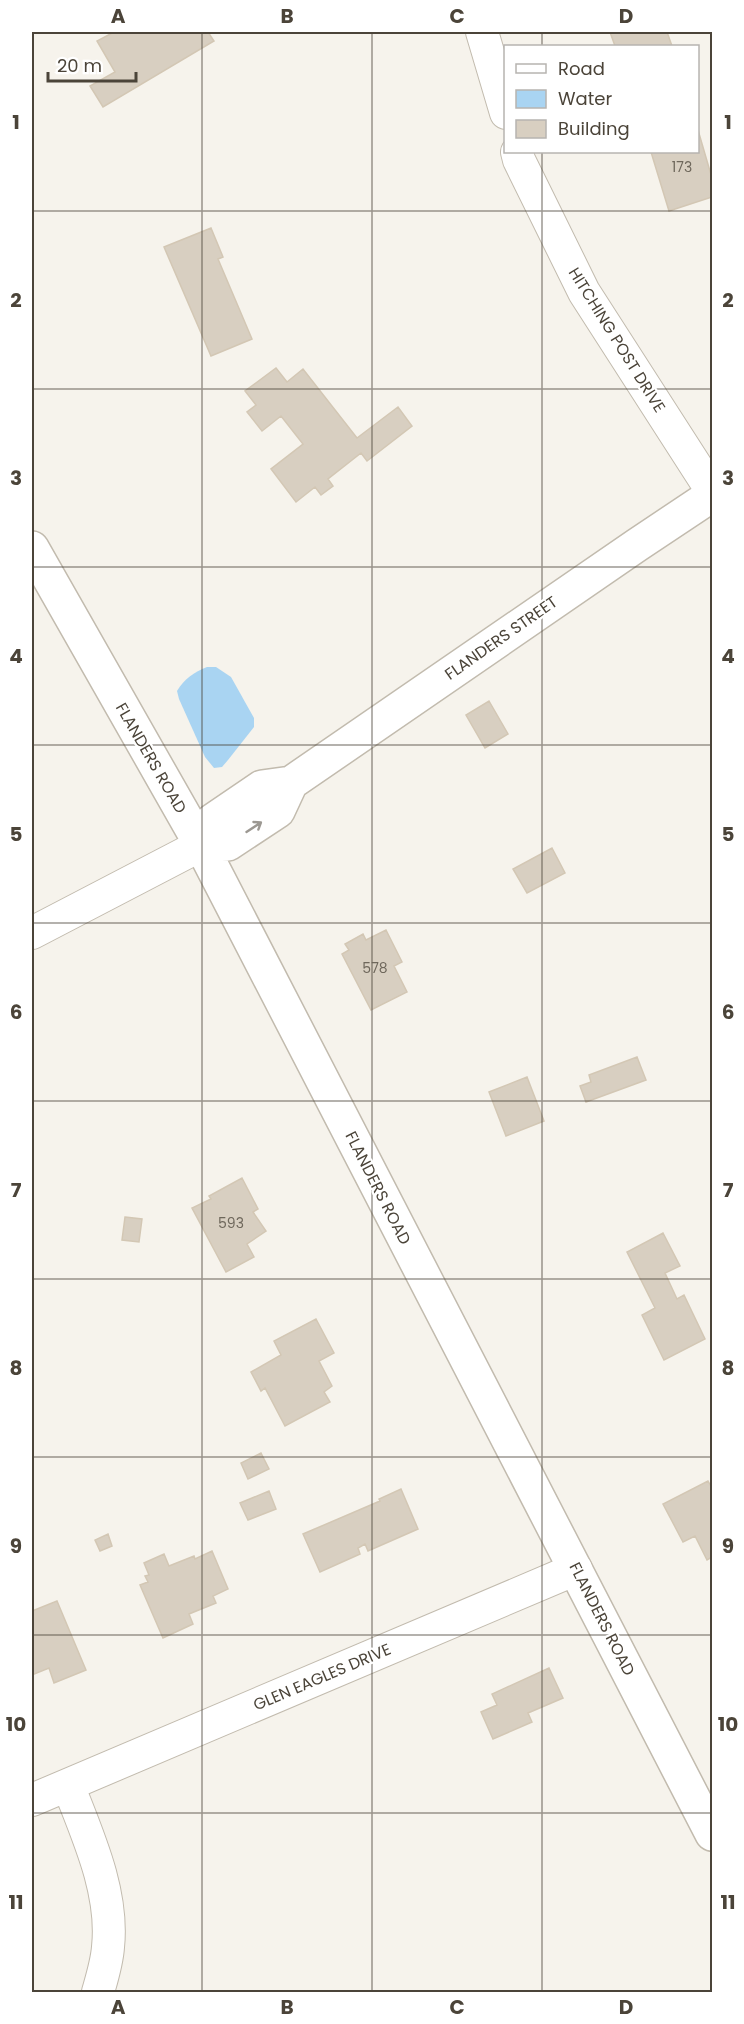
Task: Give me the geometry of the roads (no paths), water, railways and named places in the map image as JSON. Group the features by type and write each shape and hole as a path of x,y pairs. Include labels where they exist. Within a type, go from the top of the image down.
{"street":[{"path":"482,32 504,106"},
{"name":"HITCHING POST DRIVE","path":"517,153 584,292 712,493"},
{"name":"FLANDERS STREET","path":"201,845 228,844 278,811 291,783 712,493"},
{"name":"FLANDERS ROAD","path":"32,548 201,845 712,1834"},
{"path":"32,933 201,845"},
{"name":"GLEN EAGLES DRIVE","path":"32,1800 576,1569"},
{"path":"68,1785 95,1856 106,1900 108,1946 98,1992"}],"water":[{"path":"207,667 216,667 231,677 254,718 254,727 228,760 222,767 214,768 205,757 177,691 190,676"}]}
